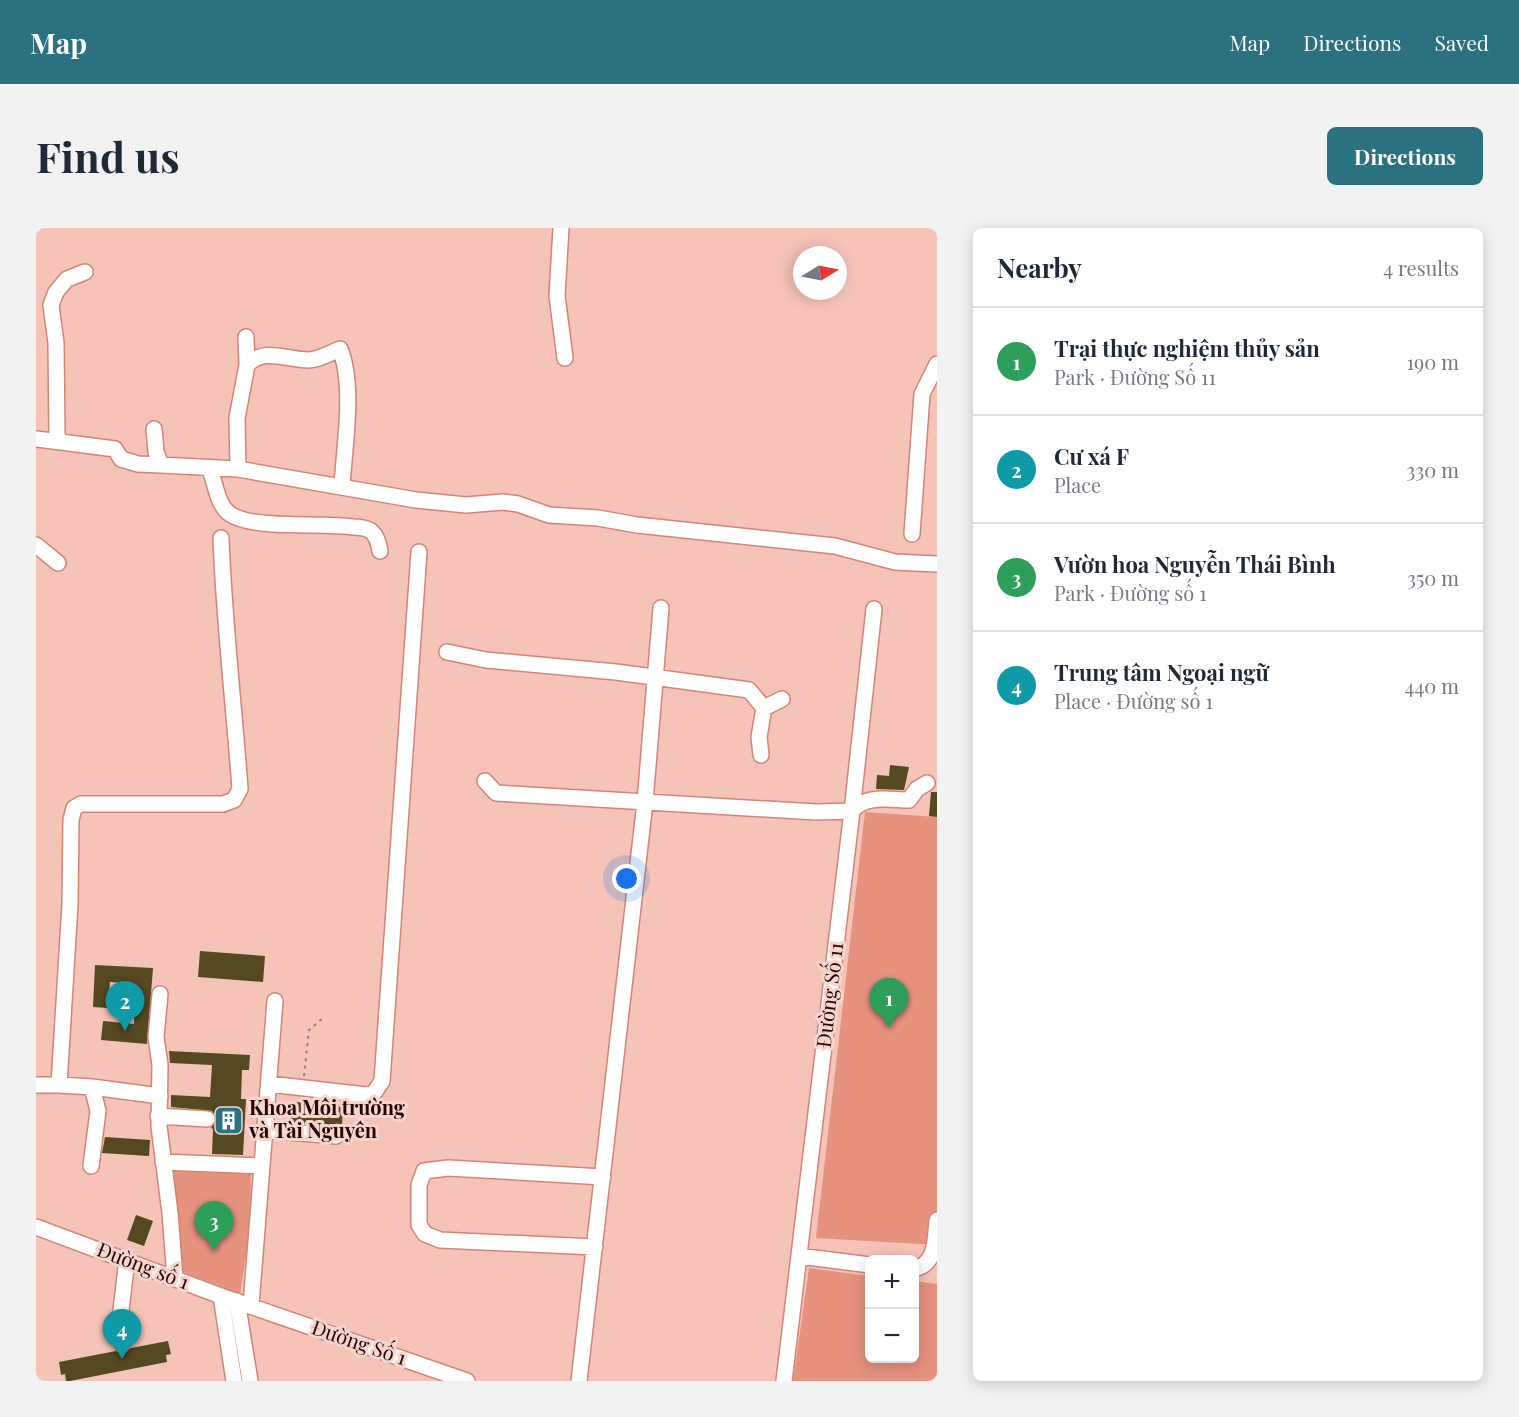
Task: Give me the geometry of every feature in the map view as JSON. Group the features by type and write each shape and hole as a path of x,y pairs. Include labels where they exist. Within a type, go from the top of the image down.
{"street":[{"path":"561,228 557,296 565,358"},
{"path":"61,442 56,430 56,343 51,305 56,292 67,279 85,272"},
{"path":"238,469 237,418 247,365 246,337"},
{"path":"247,365 259,356 308,360 340,349 345,362 347,392 342,487"},
{"path":"912,534 922,394 937,364"},
{"path":"154,429 156,452 160,465"},
{"path":"36,439 115,449 121,459 138,464 238,469 416,500 466,505 503,502 518,504 549,515 598,518 638,525 835,546 895,562 937,564"},
{"path":"209,468 220,501 228,513 237,517 270,523 325,524 365,528 375,537 380,551"},
{"path":"59,1085 70,904 71,820 74,808 81,804 223,804 234,800 240,789 232,674 224,612 221,538"},
{"path":"36,545 58,563"},
{"path":"269,1084 370,1095 378,1090 382,1081 419,552"},
{"path":"579,1381 645,802 661,608"},
{"name":"Đường Số 11","path":"784,1381 874,609"},
{"path":"447,652 486,660 654,677 749,690 764,708 759,737 760,755"},
{"path":"764,708 782,699"},
{"path":"484,781 496,793 816,813 852,811 858,805 871,800 909,800 917,789 927,783"},
{"path":"160,994 156,1037 160,1065 158,1116 175,1278"},
{"path":"250,1381 244,1303 262,1166 275,1001"},
{"path":"36,1085 92,1087 160,1096"},
{"path":"91,1166 98,1111 92,1087"},
{"path":"158,1116 207,1119"},
{"path":"265,1130 336,1136"},
{"path":"163,1162 262,1166"},
{"path":"595,1247 440,1240 428,1236 419,1226 419,1185 424,1171 448,1168 603,1177"},
{"path":"919,1267 927,1264 935,1253 937,1220"},
{"name":"Đường số 1","path":"36,1227 244,1303"},
{"path":"799,1256 865,1264"},
{"path":"122,1344 120,1319 127,1259"},
{"path":"222,1296 234,1381"},
{"name":"Đường Số 1","path":"244,1303 467,1381"}],"path":[{"path":"302,1087 309,1030 324,1017"}],"shaded area":[{"path":"865,812 937,817 937,1245 816,1238"},
{"path":"172,1168 251,1174 250,1230 240,1294 183,1272"},
{"path":"809,1268 865,1275 865,1363 919,1363 919,1282 937,1284 937,1381 793,1381"}],"building":[{"path":"890,765 909,767 904,790 876,789 877,775 889,776"},
{"path":"931,792 937,792 937,817 929,816"},
{"path":"200,951 265,956 263,982 198,977"},
{"path":"95,965 153,968 147,1044 101,1040 103,1021 134,1024 135,984 110,982 108,1008 93,1007"},
{"path":"169,1051 250,1055 249,1070 242,1070 241,1099 246,1099 243,1155 212,1154 213,1129 211,1128 217,1119 212,1111 171,1107 171,1095 210,1097 212,1065 170,1063"},
{"path":"291,1102 343,1104 342,1128 290,1122"},
{"path":"105,1137 150,1140 149,1156 102,1153"},
{"path":"136,1215 153,1221 144,1246 127,1240"},
{"path":"168,1341 171,1354 166,1355 167,1362 70,1381 66,1381 65,1374 61,1375 59,1362 116,1351 123,1354 131,1348"}],"place":[{"name":"Trại thực nghiệm thủy sản","path":"889,1028"},
{"name":"Cư xá F","path":"125,1031"},
{"name":"Khoa Môi trường và Tài Nguyên","path":"228,1120"},
{"name":"Vườn hoa Nguyễn Thái Bình","path":"214,1251"},
{"name":"Trung tâm Ngoại ngữ","path":"122,1359"}]}
